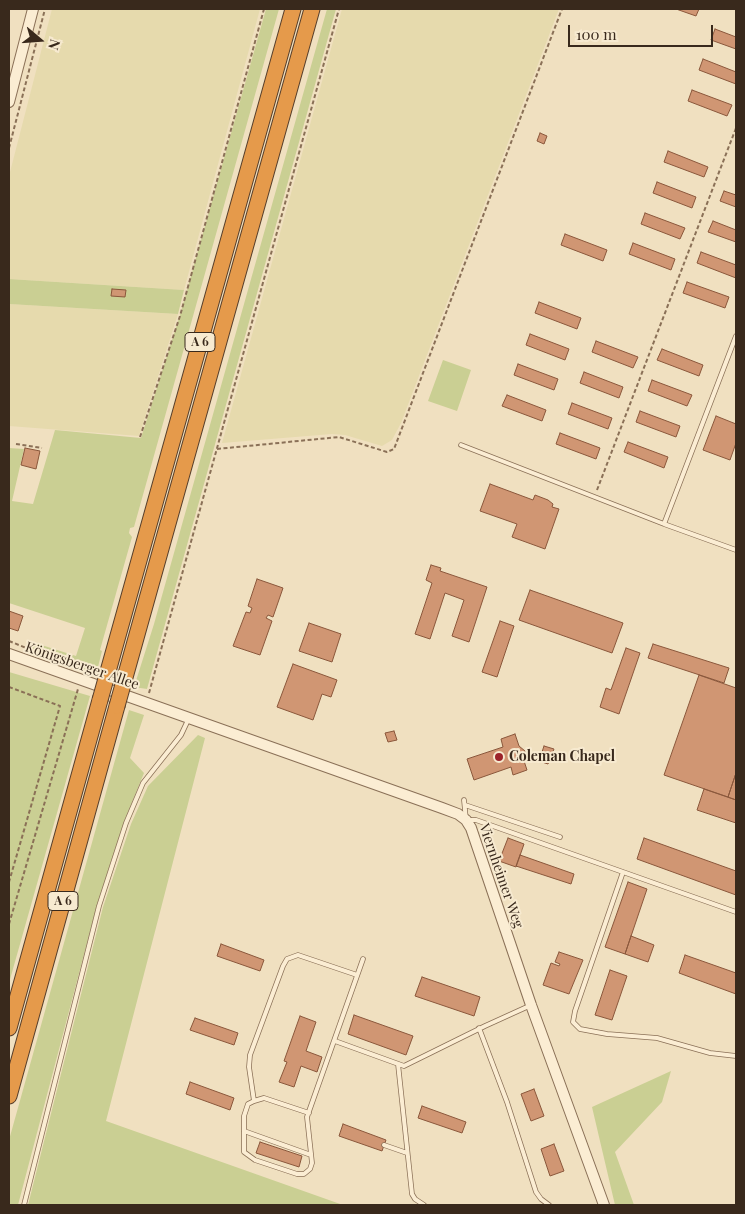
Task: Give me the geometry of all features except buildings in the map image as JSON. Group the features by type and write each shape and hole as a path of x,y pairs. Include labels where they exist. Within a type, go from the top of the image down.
{"highway":[{"name":"A 6","path":"9,1028 293,9"},
{"name":"A 6","path":"9,1096 312,9"}],"street":[{"path":"9,102 32,9"},
{"name":"Königsberger Allee","path":"9,654 146,703"},
{"name":"Viernheimer Weg","path":"146,703 442,808 458,814 466,820 474,837 531,1004 604,1205"}],"lane":[{"path":"664,524 736,336"},
{"path":"461,445 736,550"},
{"path":"24,1205 99,906 126,823 143,783 181,735 189,718"},
{"path":"464,800 466,820 476,820 736,912"},
{"path":"465,805 560,837"},
{"path":"623,872 575,1011 573,1022 580,1029 607,1034 657,1038 710,1052 736,1056"},
{"path":"254,1101 249,1067 250,1055 287,959 298,955 357,975"},
{"path":"309,1113 264,1098 248,1104 244,1116 244,1152 255,1160 297,1174 304,1174 310,1169 312,1163 309,1113 363,959"},
{"path":"334,1041 404,1066 531,1004"},
{"path":"480,1028 507,1102 534,1187 541,1199 549,1205"},
{"path":"398,1064 412,1194 414,1199 424,1205"},
{"path":"244,1131 311,1155"},
{"path":"384,1145 407,1153"}],"path":[{"path":"9,148 44,9"},
{"path":"140,437 180,316 264,9"},
{"path":"146,703 339,9"},
{"path":"217,449 339,437 387,452 394,449 562,9"},
{"path":"594,497 736,128"},
{"path":"16,444 42,448"},
{"path":"9,642 20,646"},
{"path":"9,924 81,680"},
{"path":"9,687 60,706 9,882"}],"shaded area":[{"path":"52,9 260,9 184,290 9,279 9,176"},
{"path":"342,9 559,9 401,423 392,440 382,446 345,435 332,434 222,443"},
{"path":"9,304 178,314 139,436 9,426"}],"green space":[{"path":"266,9 279,9 134,527 130,528 129,533 132,537 100,650 102,651 96,675 30,649 32,642 76,656 85,628 9,603 9,448 24,449 12,501 33,504 55,430 141,438 180,315"},
{"path":"327,9 336,9 147,689 134,687 154,624"},
{"path":"9,279 184,290 178,314 9,304"},
{"path":"443,360 471,370 457,411 428,401"},
{"path":"9,672 90,696 9,983"},
{"path":"129,710 144,715 130,758 144,773 124,822 97,905 18,1205 9,1205 9,1140"},
{"path":"198,735 205,738 106,1121 343,1205 28,1205 103,907 131,824 148,786"},
{"path":"671,1071 662,1102 615,1152 634,1205 615,1205 592,1107"}],"place":[{"name":"Coleman Chapel","path":"499,757"}]}
